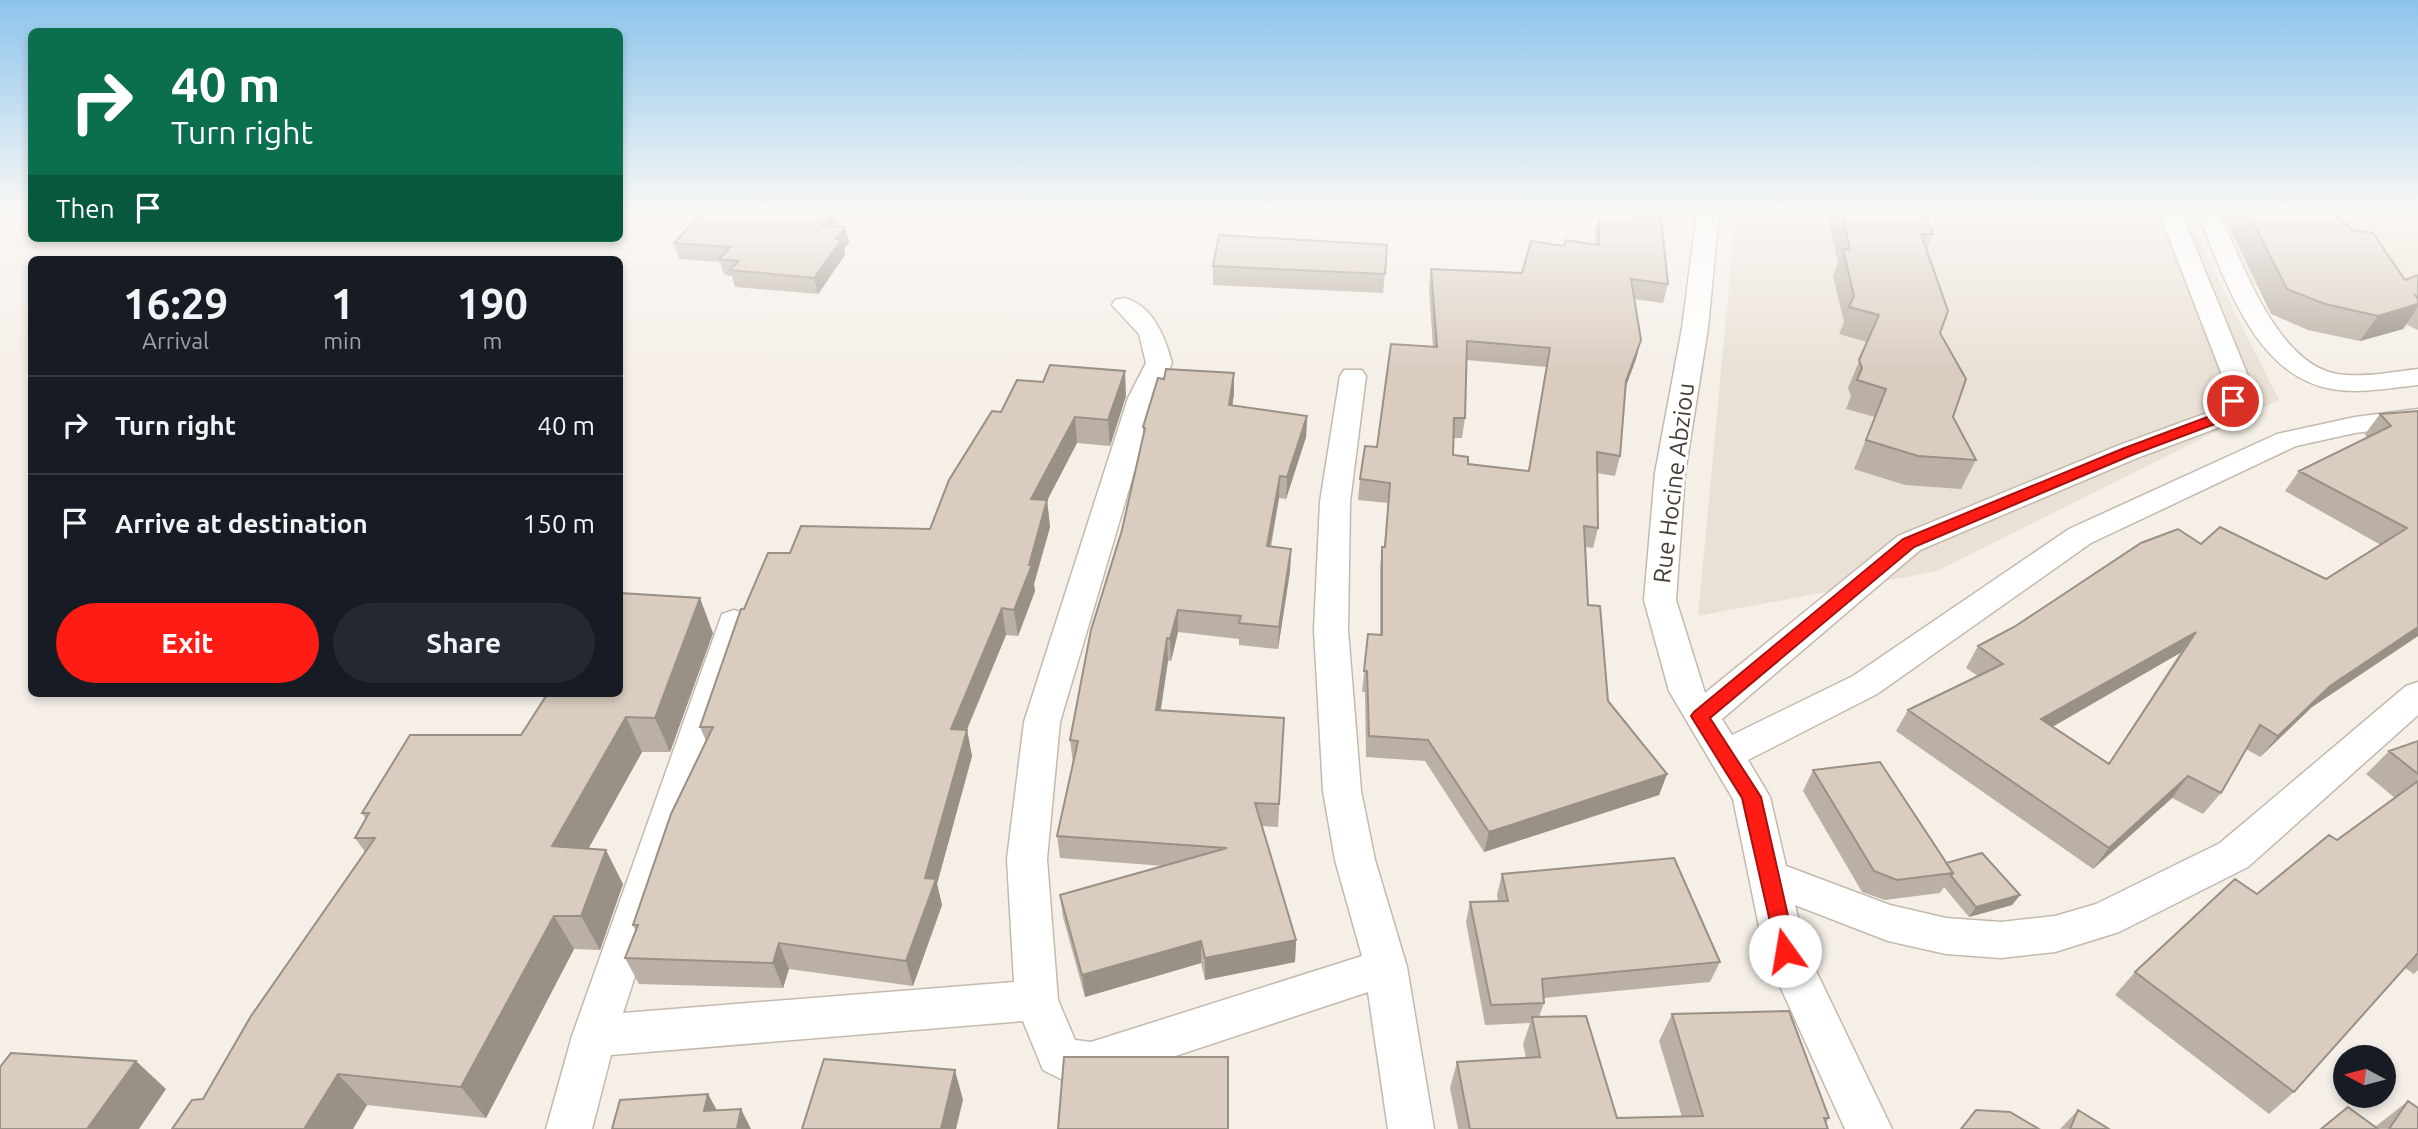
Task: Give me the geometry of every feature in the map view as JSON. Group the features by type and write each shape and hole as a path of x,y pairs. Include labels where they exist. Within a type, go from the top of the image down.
{"street":[{"name":"Rue Hocine Abziou","path":"1702,265 1695,328 1670,473 1660,600 1686,691 1751,797 1785,951 1870,1129"},
{"path":"1700,716 1909,543 2127,452 2226,415 2240,388 2191,265"},
{"path":"2232,265 2277,348 2303,370 2329,381 2359,383 2418,377"},
{"path":"1125,305 1151,332 1159,363 1142,398 1042,722 1027,859 1036,1000 1059,1055 1073,1064 1091,1063 1385,967"},
{"path":"1353,376 1335,502 1331,630 1342,791 1355,860 1385,967 1411,1129"},
{"path":"1724,756 1865,685 2080,536 2287,440 2355,425 2418,417"},
{"path":"569,1129 594,1036 734,622"},
{"path":"1767,876 1888,923 1946,936 2001,940 2054,934 2105,919 2234,855 2418,695"},
{"path":"594,1036 1036,1000"}],"shaded area":[{"path":"1731,265 2211,265 2279,400 1937,571 1698,616"},
{"path":"2243,265 2418,265 2418,330 2410,327 2386,334 2360,335 2363,342 2308,330 2289,322 2296,318 2269,286 2253,284"}],"building":[{"path":"735,265 824,265 814,278 730,270"},
{"path":"1213,265 1386,265 1385,274"},
{"path":"1524,265 1666,265 1668,284 1631,279 1641,340 1626,381 1620,456 1597,452 1598,528 1584,526 1588,605 1600,606 1608,701 1667,774 1489,832 1428,740 1369,736 1367,671 1364,671 1368,634 1382,635 1382,547 1385,547 1390,483 1360,479 1365,446 1377,447 1391,344 1437,347 1431,269 1522,273","holes":["1467,341 1550,348 1529,471 1468,464 1468,457 1453,455 1454,418 1465,418"]},
{"path":"1847,265 1932,265 1948,311 1940,333 1966,379 1953,417 1976,460 1918,456 1866,440 1886,389 1857,380 1862,368 1859,360 1879,315 1849,307 1854,296"},
{"path":"2275,265 2395,265 2405,280 2418,275 2418,296 2415,295 2418,304 2378,316 2325,304 2287,289"},
{"path":"1050,365 1125,371 1108,420 1075,417 1031,499 1047,500 1029,565 1032,565 1014,610 1002,608 951,729 967,730 925,878 936,879 906,961 779,943 773,963 625,958 638,925 633,925 671,814 713,727 700,727 741,609 744,609 768,553 790,553 801,526 930,529 949,480 992,411 1001,412 1017,380 1043,382"},
{"path":"1166,369 1234,373 1229,405 1307,416 1287,477 1280,476 1267,546 1291,549 1279,627 1239,623 1241,616 1178,610 1170,639 1167,638 1156,710 1284,718 1279,804 1255,803 1296,940 1205,958 1201,941 1082,975 1060,895 1227,848 1057,836 1078,741 1070,740 1091,630 1122,530 1145,428 1143,427 1158,378 1164,379"},
{"path":"2418,411 2418,627 2330,686 2278,736 2260,725 2221,793 2188,776 2109,848 1908,710 2003,664 1978,646 2014,627 2141,543 2178,529 2201,544 2220,527 2326,579 2407,528 2299,471 2391,426 2380,414","holes":["2196,632 2109,764 2041,719"]},
{"path":"623,593 700,598 655,718 626,717 552,846 606,850 581,916 554,916 461,1087 338,1074 304,1129 172,1129 192,1100 203,1099 251,1016 375,838 355,838 369,813 362,813 410,735 521,735 545,697 623,697"},
{"path":"2418,741 2418,774 2389,751"},
{"path":"1880,762 1953,873 1897,880 1874,871 1813,770"},
{"path":"2418,781 2418,953 2336,1045 2333,1045 2294,1092 2135,972 2235,879 2257,894 2329,835 2337,840"},
{"path":"1982,853 2020,895 1976,907 1951,876 1953,873 1946,863"},
{"path":"1674,858 1720,962 1542,979 1544,1003 1491,1005 1470,902 1508,901 1502,874"},
{"path":"1789,1011 1829,1118 1824,1118 1828,1129 1470,1129 1457,1062 1540,1057 1532,1017 1586,1016 1617,1118 1703,1116 1672,1014"},
{"path":"11,1053 136,1061 87,1129 0,1129 0,1067"},
{"path":"1064,1057 1228,1057 1228,1129 1058,1129"},
{"path":"824,1059 955,1070 941,1129 802,1129"},
{"path":"708,1094 704,1111 741,1109 737,1129 612,1129 620,1100"},
{"path":"2408,1101 2418,1108 2418,1129 2389,1129"},
{"path":"2349,1108 2378,1129 2321,1129"},
{"path":"1976,1110 2010,1112 2039,1129 1961,1129"},
{"path":"2078,1110 2109,1129 2070,1129"}],"route":[{"path":"1785,951 1751,797 1700,716 1909,543 2127,452 2226,415 2233,401"}]}
